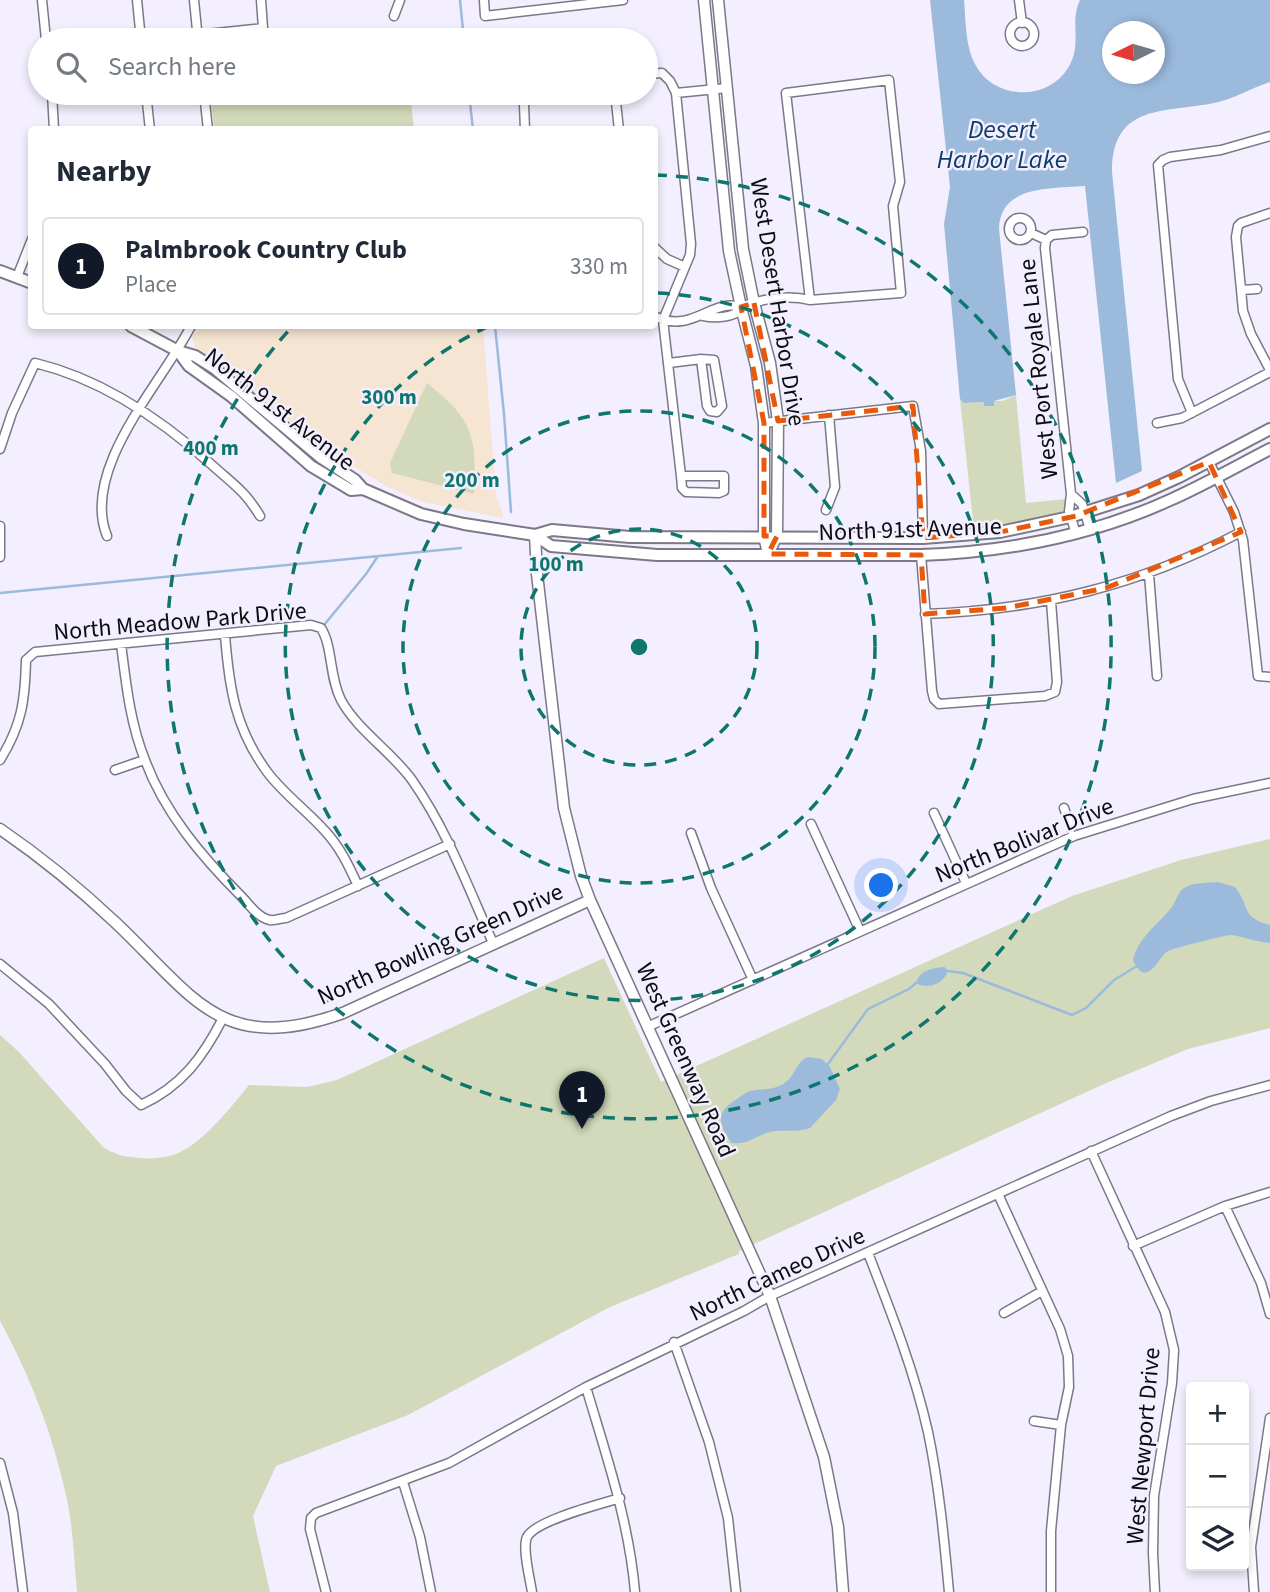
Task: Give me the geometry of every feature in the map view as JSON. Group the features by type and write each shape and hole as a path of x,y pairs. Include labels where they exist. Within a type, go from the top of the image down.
{"main road":[{"path":"0,271 28,281"},
{"name":"North 91st Avenue","path":"137,329 178,351 195,356 214,368 320,457 355,480 363,489 421,514 535,535 552,530 630,537 923,538 1000,532 1085,513 1153,489 1270,429"},
{"name":"North 91st Avenue","path":"178,351 189,366 231,396 311,466 351,490 363,489"},
{"path":"286,444 293,435"},
{"name":"North 91st Avenue","path":"535,535 551,546 630,554 920,555 1013,547 1076,534 1156,506 1270,449"}],"street":[{"path":"42,0 45,28"},
{"path":"137,0 140,28"},
{"path":"194,0 197,28"},
{"path":"261,0 263,28"},
{"path":"394,16 400,0"},
{"path":"484,0 485,16 569,4 623,0"},
{"name":"West Desert Harbor Drive","path":"704,0 729,251 756,366 764,423 764,536 768,554"},
{"name":"West Desert Harbor Drive","path":"718,0 743,249 770,363 778,421 777,536 768,554"},
{"path":"1019,0 1021,23"},
{"path":"658,73 662,73 670,81 676,93 691,244 690,255 663,320 682,488 686,492 724,491 724,476 681,476"},
{"path":"658,318 681,321 703,316 714,318 735,313 740,307 754,303 799,297 810,300 901,293 893,206 900,182 889,80 786,93 810,300"},
{"path":"676,93 727,88"},
{"path":"53,105 54,126"},
{"path":"147,105 150,126"},
{"path":"205,105 208,126"},
{"path":"524,105 526,126"},
{"path":"616,105 619,126"},
{"path":"1192,414 1178,379 1157,173 1160,162 1170,157 1221,150 1270,136"},
{"path":"1157,423 1178,420 1192,414 1270,371 1251,334 1243,311 1236,237 1238,226 1246,220 1270,213"},
{"path":"1031,233 1046,240 1052,235 1083,232"},
{"name":"West Port Royale Lane","path":"1046,240 1070,517 1076,534"},
{"path":"17,277 28,249"},
{"path":"658,251 667,259 685,267"},
{"path":"1241,290 1257,289"},
{"path":"107,536 102,516 106,477 117,448 189,329"},
{"path":"669,363 701,359 714,360 722,406 717,412 710,411 707,405 701,359"},
{"path":"0,449 12,413 35,363 54,367 94,384 139,409 177,435 248,496 260,516"},
{"path":"764,423 913,406 921,451 923,538"},
{"path":"826,510 835,487 829,415"},
{"path":"1209,462 1241,532 1246,556 1258,676 1270,677"},
{"name":"West Port Royale Lane","path":"1070,494 1082,504 1090,529"},
{"path":"0,526 0,557"},
{"path":"925,614 968,613 1051,601 1106,588 1198,554 1241,532"},
{"name":"West Greenway Road","path":"535,535 564,808 581,877 769,1296 824,1457 838,1527 843,1592"},
{"path":"920,555 932,691 936,702 946,705 1045,696 1055,692 1057,682 1051,601"},
{"path":"1149,574 1157,677"},
{"name":"North Meadow Park Drive","path":"0,760 19,725 26,688 26,660 36,652 311,625 321,628 326,638 331,671 341,699 360,726 404,770 433,812 450,844"},
{"path":"225,635 229,681 238,722 268,774 326,832 342,852 358,886"},
{"path":"121,644 126,687 144,760 158,790 188,837 258,914 270,920 286,918 450,844 493,943"},
{"path":"115,770 144,760"},
{"name":"North Bolivar Drive","path":"647,1027 1074,836 1193,799 1270,783"},
{"path":"1064,808 1074,836"},
{"path":"934,813 966,883"},
{"path":"811,824 860,931"},
{"name":"North Bowling Green Drive","path":"0,829 87,897 188,996 223,1018 270,1028 311,1024 343,1013 590,901"},
{"path":"691,833 710,888 752,980"},
{"path":"0,964 49,1004 105,1064 126,1091 142,1105 165,1094 192,1068 223,1018"},
{"name":"North Cameo Drive","path":"326,1592 310,1529 311,1518 316,1513 403,1482 467,1453 586,1387 674,1342 744,1311 769,1296 1091,1151 1191,1108 1270,1085"},
{"name":"West Newport Drive","path":"1091,1151 1165,1312 1174,1350 1172,1383 1154,1496 1155,1592"},
{"path":"1133,1247 1225,1206 1270,1192"},
{"path":"998,1194 1060,1329 1068,1356 1069,1387 1061,1425 1051,1531 1051,1592"},
{"path":"1225,1206 1261,1283 1270,1314"},
{"path":"868,1253 901,1339 927,1431 941,1508 949,1592"},
{"path":"1004,1313 1042,1291"},
{"path":"674,1342 709,1442 727,1518 736,1592"},
{"path":"586,1387 620,1498 632,1557 635,1592"},
{"path":"1254,1592 1251,1547 1270,1418"},
{"path":"1034,1421 1061,1425"},
{"path":"0,1464 13,1513 23,1592"},
{"path":"403,1482 420,1537 431,1592"},
{"path":"532,1592 525,1549 526,1538 532,1531 570,1513 620,1498"}],"highlighted area":[{"path":"754,303 778,421 913,406 923,538 1000,532 1076,516 1209,462 1241,532 1106,588 1006,608 925,614 921,555 768,554 777,536 764,536 764,423 741,307"}],"shaded area":[{"path":"196,329 483,329 496,497 503,513 502,518 419,501 388,487 292,426 196,349 192,338"}],"green space":[{"path":"211,105 411,105 414,126 214,126"},
{"path":"427,383 454,408 469,431 473,443 474,494 392,473 390,463"},
{"path":"1016,395 1026,503 1066,499 1065,509 1059,515 974,530 960,399 964,403 984,402 985,406 993,406 993,401 1002,401"},
{"path":"1270,839 1270,1028 1188,1049 1104,1084 739,1251 739,1254 610,1307 408,1415 276,1466 253,1516 270,1592 77,1592 70,1516 53,1447 30,1383 0,1321 0,1035 19,1052 103,1147 125,1156 160,1158 183,1151 204,1135 249,1085 307,1087 337,1080 604,958 661,1082 1072,896 1181,860"}],"water":[{"name":"Desert Harbor Lake","path":"930,0 964,0 968,41 975,64 983,76 994,85 1020,92 1047,87 1059,79 1068,68 1075,50 1076,17 1080,0 1270,0 1270,82 1221,101 1145,115 1131,122 1121,134 1114,150 1112,172 1142,471 1116,483 1085,186 1044,189 1018,196 1008,204 1002,214 999,229 1016,395 994,401 994,406 984,406 984,402 964,403 960,399 944,224 950,187"},
{"path":"1218,882 1235,887 1250,915 1270,925 1270,943 1232,935 1221,937 1168,951 1152,969 1144,973 1140,971 1133,961 1139,945 1172,907 1182,890 1196,884"},
{"path":"944,967 947,974 937,983 925,986 916,983 923,973"},
{"path":"808,1057 822,1059 830,1067 840,1089 836,1100 810,1128 770,1132 747,1141 732,1143 722,1125 725,1109 747,1092 775,1088 783,1084 800,1062"}],"waterway":[{"path":"460,0 463,28"},
{"path":"470,105 473,126"},
{"path":"495,329 511,512"},
{"path":"0,593 461,548"},
{"path":"324,625 378,556"},
{"path":"947,971 963,973 1072,1015 1086,1008 1114,980 1137,966"},
{"path":"828,1064 868,1009 916,983"}],"place":[{"name":"Palmbrook Country Club","path":"582,1129"}]}
